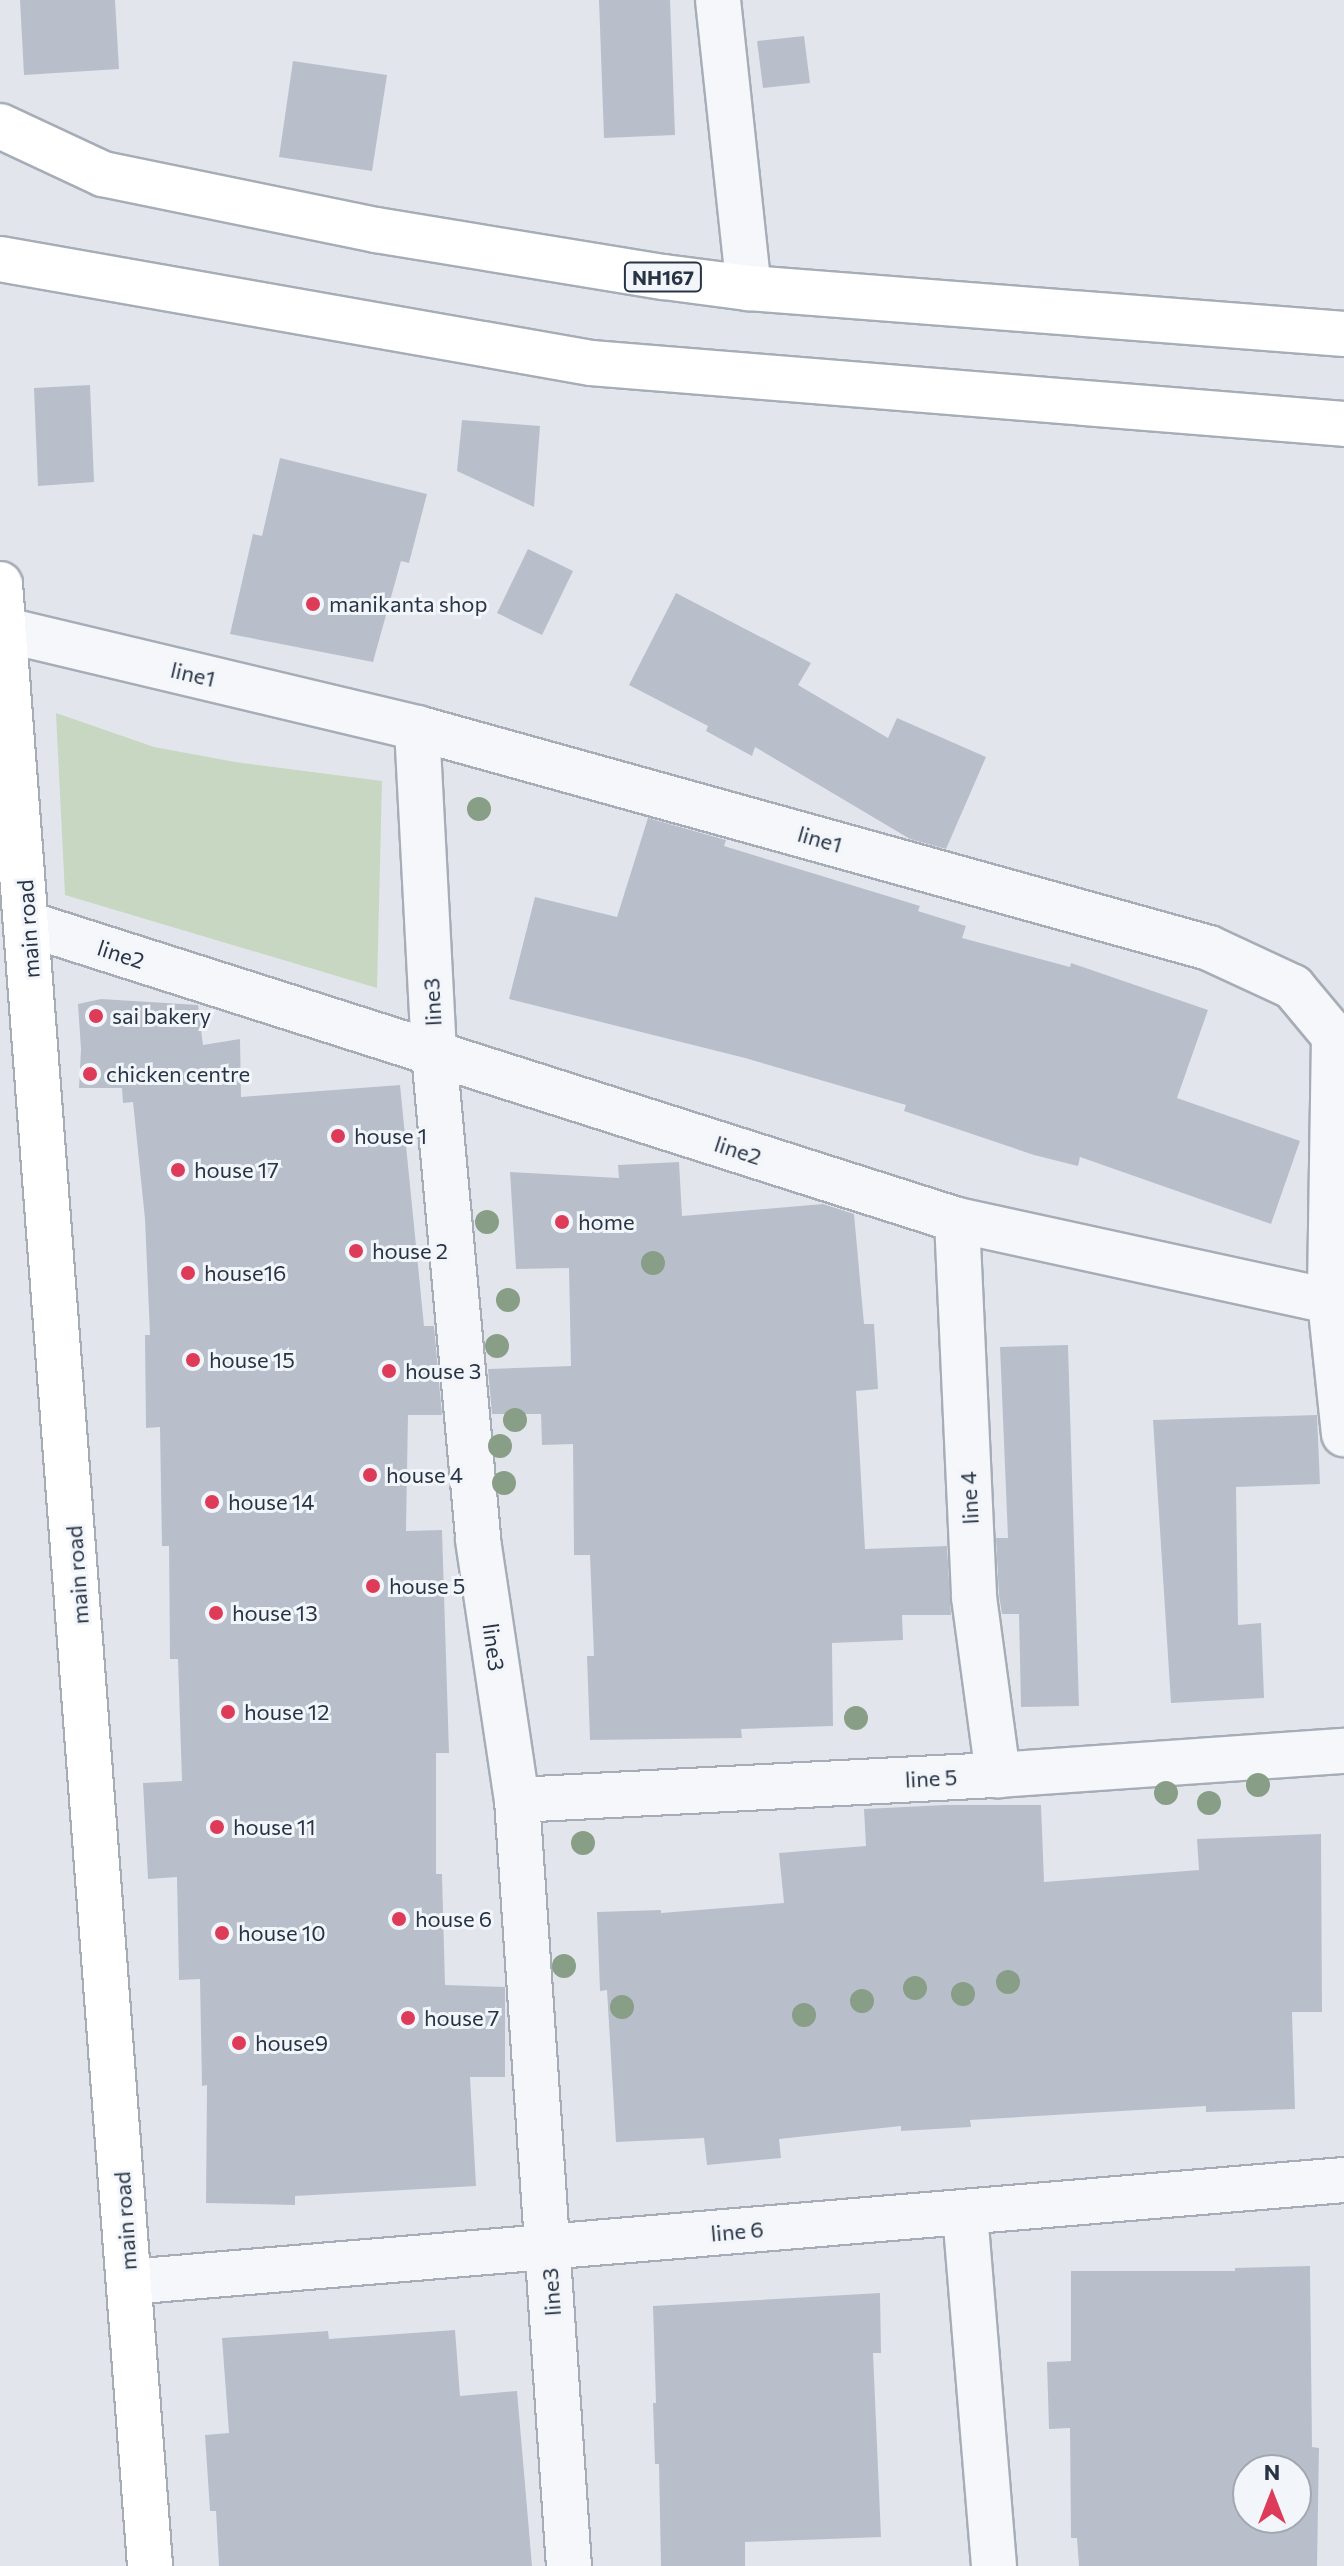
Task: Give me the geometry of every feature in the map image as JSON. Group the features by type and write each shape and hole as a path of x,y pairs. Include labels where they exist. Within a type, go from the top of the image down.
{"main road":[{"name":"NH167","path":"0,126 103,174 376,230 749,288 1344,334"},
{"path":"0,259 591,363 1344,424"},
{"name":"main road","path":"0,584 6,630 150,2566"}],"street":[{"path":"718,0 749,288"},
{"name":"line1","path":"6,630 417,728 1209,948 1293,987 1334,1036 1337,1303"},
{"name":"line3","path":"417,728 434,1053 478,1540 517,1800 569,2566"},
{"name":"line2","path":"28,924 957,1220 1337,1303"},
{"name":"line 4","path":"957,1220 974,1597 998,1775"},
{"path":"1337,1303 1344,1434"},
{"name":"line 5","path":"517,1800 998,1775 1344,1751"},
{"name":"line 6","path":"129,2282 1344,2180"},
{"path":"965,2213 994,2566"}],"green space":[{"path":"56,713 154,747 235,762 382,781 377,988 65,895"}],"building":[{"path":"20,0 115,0 119,69 24,75"},
{"path":"599,0 670,0 675,135 604,138"},
{"path":"804,36 810,83 763,88 757,41"},
{"path":"293,61 387,75 372,171 279,157"},
{"path":"90,385 94,482 38,486 34,388"},
{"path":"462,420 540,426 534,507 457,471"},
{"path":"280,458 427,494 409,563 401,561 373,662 230,634 253,534 262,536"},
{"path":"528,549 573,571 542,635 497,613"},
{"path":"676,593 811,663 798,685 888,738 897,718 986,757 946,849 910,839 755,747 752,756 706,731 708,726 629,685"},
{"path":"648,818 726,840 724,846 920,906 918,911 966,926 962,938 1070,967 1071,963 1208,1010 1177,1098 1300,1141 1271,1224 1080,1157 1078,1166 1034,1155 904,1111 906,1105 745,1058 509,999 535,897 617,917"},
{"path":"101,999 198,1005 203,1045 240,1039 241,1097 400,1085 424,1326 434,1326 442,1415 408,1415 406,1531 442,1530 449,1753 436,1753 436,1874 442,1874 445,1985 505,1987 505,2077 470,2077 476,2186 295,2196 295,2205 206,2203 207,2085 202,2086 200,1979 179,1980 177,1877 148,1879 143,1783 182,1781 178,1659 170,1659 169,1546 162,1546 160,1427 146,1428 145,1335 150,1335 145,1219 133,1102 123,1103 122,1088 79,1088 81,1049 78,1004"},
{"path":"679,1162 682,1216 823,1204 854,1214 864,1324 874,1324 878,1389 856,1391 865,1549 947,1546 951,1615 902,1615 903,1640 832,1643 833,1726 741,1729 742,1738 590,1740 587,1656 594,1656 590,1555 574,1555 573,1444 542,1445 541,1414 492,1414 488,1369 571,1366 569,1268 516,1269 510,1172 619,1178 618,1165"},
{"path":"1068,1345 1079,1706 1021,1707 1019,1614 1002,1614 999,1595 996,1538 1008,1538 1000,1347"},
{"path":"1317,1415 1320,1484 1236,1487 1238,1625 1261,1623 1264,1698 1171,1703 1153,1420"},
{"path":"1041,1805 1044,1882 1199,1870 1197,1839 1321,1834 1322,2012 1292,2012 1295,2109 1206,2112 1206,2106 970,2120 971,2127 901,2131 901,2126 779,2139 781,2158 707,2165 704,2138 616,2142 607,1990 600,1991 597,1912 661,1910 661,1913 784,1903 779,1853 866,1846 864,1809"},
{"path":"1310,2266 1312,2447 1319,2448 1317,2566 1079,2566 1077,2538 1071,2538 1070,2428 1049,2429 1047,2362 1071,2361 1071,2271 1235,2271 1235,2268"},
{"path":"880,2293 881,2353 873,2353 881,2537 745,2542 745,2566 661,2566 659,2464 655,2464 653,2403 656,2403 653,2306"},
{"path":"455,2330 460,2396 517,2391 532,2566 219,2566 216,2511 210,2511 205,2435 229,2433 222,2338 328,2331 329,2339"}],"place":[{"name":"manikanta shop","path":"313,604"},
{"name":"sai bakery","path":"96,1016"},
{"name":"chicken centre","path":"90,1074"},
{"name":"house 1","path":"338,1136"},
{"name":"house 17","path":"178,1170"},
{"name":"home","path":"562,1222"},
{"name":"house 2","path":"356,1251"},
{"name":"house16","path":"188,1273"},
{"name":"house 15","path":"193,1360"},
{"name":"house 3","path":"389,1371"},
{"name":"house 4","path":"370,1475"},
{"name":"house 14","path":"212,1502"},
{"name":"house 5","path":"373,1586"},
{"name":"house 13","path":"216,1613"},
{"name":"house 12","path":"228,1712"},
{"name":"house 11","path":"217,1827"},
{"name":"house 6","path":"399,1919"},
{"name":"house 10","path":"222,1933"},
{"name":"house 7","path":"408,2018"},
{"name":"house9","path":"239,2043"}]}
